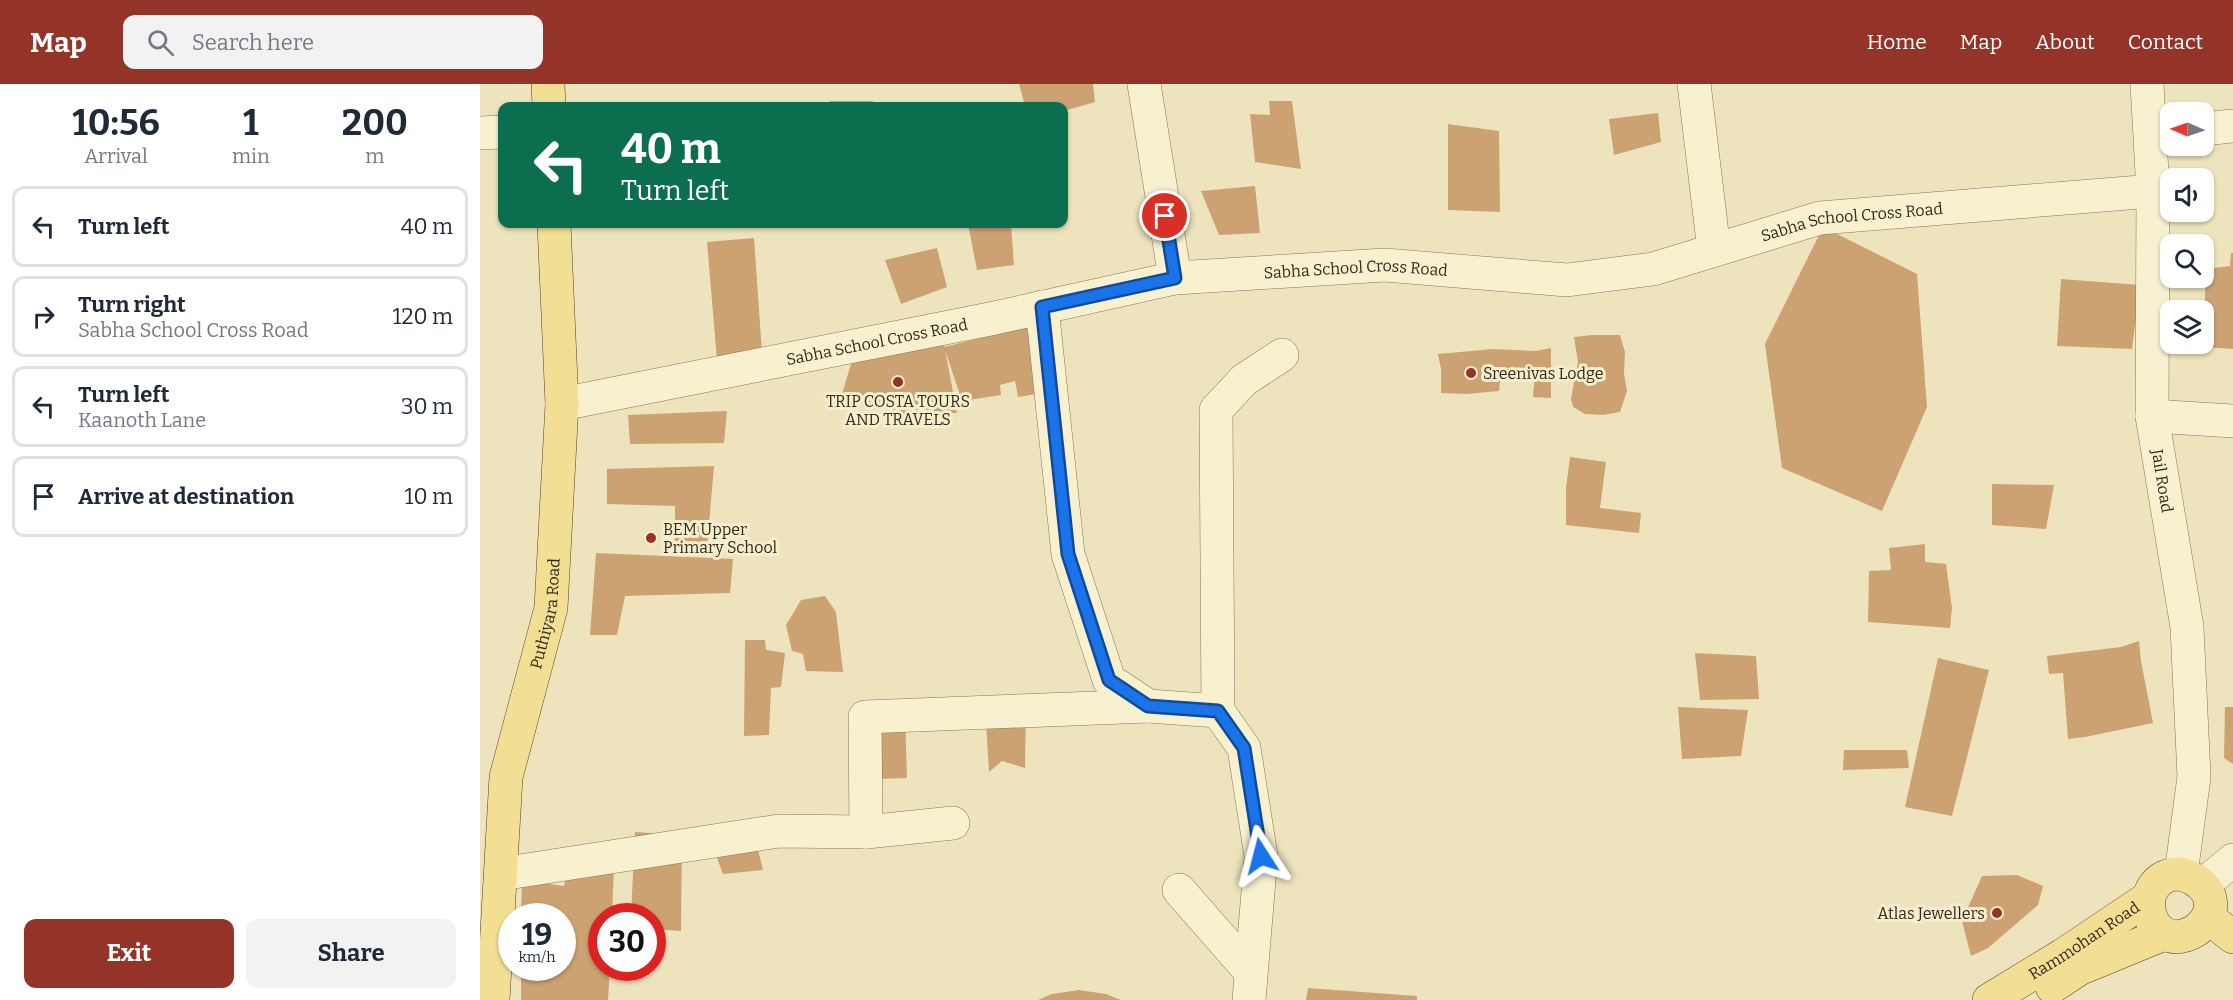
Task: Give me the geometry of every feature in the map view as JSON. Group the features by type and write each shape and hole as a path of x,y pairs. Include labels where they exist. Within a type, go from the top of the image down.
{"main road":[{"path":"548,84 549,102"},
{"name":"Puthiyara Road","path":"493,1000 506,777 551,608 562,404 554,228"},
{"path":"2166,876 2192,879 2210,902 2208,917 2195,932 2178,938 2163,934 2150,918 2147,908 2148,898 2155,885 2166,876"},
{"name":"Rammohan Road","path":"1989,1000 2063,955 2148,898"},
{"path":"2208,917 2233,936"},
{"name":"Rammohan Road","path":"2032,1000 2079,969 2163,934"}],"street":[{"path":"1144,84 1175,278"},
{"path":"1694,84 1714,250"},
{"name":"Jail Road","path":"2147,84 2160,134 2153,192 2152,416 2187,627 2194,777 2192,879"},
{"path":"2214,128 2233,126"},
{"path":"480,133 498,132"},
{"name":"Sabha School Cross Road","path":"562,404 1175,278 1385,265 1567,280 1653,269 1820,218 2153,192"},
{"path":"1042,307 1068,554 1109,680 1148,706"},
{"path":"1249,985 1261,856 1244,748 1218,711 1216,410 1244,380 1282,355"},
{"path":"2152,416 2233,420"},
{"path":"866,832 865,717 1148,706 1218,711"},
{"path":"501,874 779,831 866,832 953,823"},
{"path":"2192,879 2233,860"},
{"path":"1179,890 1249,985"}],"building":[{"path":"1019,84 1093,84 1095,102 1068,110 1068,102 1024,102"},
{"path":"830,101 873,101 873,102"},
{"path":"1269,101 1292,101 1301,169 1255,162 1250,114 1270,115"},
{"path":"1658,113 1661,142 1614,155 1609,119"},
{"path":"1448,124 1499,131 1500,212 1448,210"},
{"path":"1255,186 1260,233 1219,235 1201,191"},
{"path":"1823,227 1917,274 1927,407 1882,511 1782,468 1765,344"},
{"path":"969,228 1011,228 1014,265 977,270"},
{"path":"754,238 762,353 717,360 707,242"},
{"path":"937,248 947,287 901,304 885,260"},
{"path":"2231,253 2233,253 2233,349 2214,348 2214,300 2205,300 2205,288 2214,288 2214,268 2230,266"},
{"path":"2061,279 2140,285 2132,349 2057,346"},
{"path":"1027,327 1037,394 1018,397 1015,381 1000,385 1001,395 962,401 944,347"},
{"path":"1620,335 1625,352 1624,374 1627,391 1620,412 1603,415 1585,414 1573,407 1571,398 1578,362 1574,337"},
{"name":"TRIP COSTA TOURS AND TRAVELS","path":"943,339 957,413 893,415 892,402 839,404 854,354"},
{"name":"Sreenivas Lodge","path":"1551,348 1551,398 1533,397 1535,371 1501,373 1499,391 1467,394 1441,393 1441,369 1438,354 1493,349 1536,351"},
{"path":"727,411 724,443 630,444 628,415"},
{"path":"1570,457 1606,462 1600,508 1641,513 1639,533 1566,525 1566,488"},
{"path":"714,466 707,547 675,546 675,506 607,504 607,469"},
{"path":"1992,484 2054,485 2046,529 1992,525"},
{"path":"1925,544 1925,562 1946,564 1952,608 1950,628 1868,622 1869,571 1891,570 1889,548"},
{"path":"596,553 733,559 730,593 625,596 617,635 590,635"},
{"path":"825,596 836,612 843,672 806,671 803,654 792,651 786,625 801,600"},
{"path":"745,640 765,640 766,650 785,653 781,687 771,688 769,735 744,736"},
{"path":"2139,641 2153,723 2068,739 2063,673 2049,674 2047,656 2121,647"},
{"path":"1695,653 1756,656 1759,699 1700,700"},
{"path":"1938,658 1989,670 1952,816 1905,807"},
{"path":"1678,707 1748,710 1741,756 1682,759"},
{"path":"2225,707 2233,707 2233,764 2224,758"},
{"path":"1026,711 1025,768 1002,761 989,772 986,722"},
{"path":"905,714 907,778 877,779 876,715"},
{"path":"1844,750 1907,750 1909,768 1843,770"},
{"path":"751,820 763,870 723,874 717,858 729,853"},
{"path":"635,832 682,835 681,931 666,930 666,903 632,903"},
{"path":"569,861 614,865 613,903 588,903 588,981 609,981 608,1000 521,1000 521,981 576,981 576,903 521,903 522,880 564,886"},
{"name":"Atlas Jewellers","path":"2017,875 2043,886 2038,905 1988,948 1971,956 1962,921 1982,876"},
{"path":"1308,988 1417,996 1417,1000 1306,1000"},
{"path":"1079,990 1106,994 1121,1000 1038,1000 1052,994"}],"place":[{"name":"Sreenivas Lodge","path":"1471,373"},
{"name":"TRIP COSTA TOURS AND TRAVELS","path":"898,382"},
{"name":"BEM Upper Primary School","path":"651,538"},
{"name":"Atlas Jewellers","path":"1997,913"}],"route":[{"path":"1165,216 1175,278 1042,307 1068,554 1109,680 1148,706 1218,711 1244,748 1261,856"}]}
